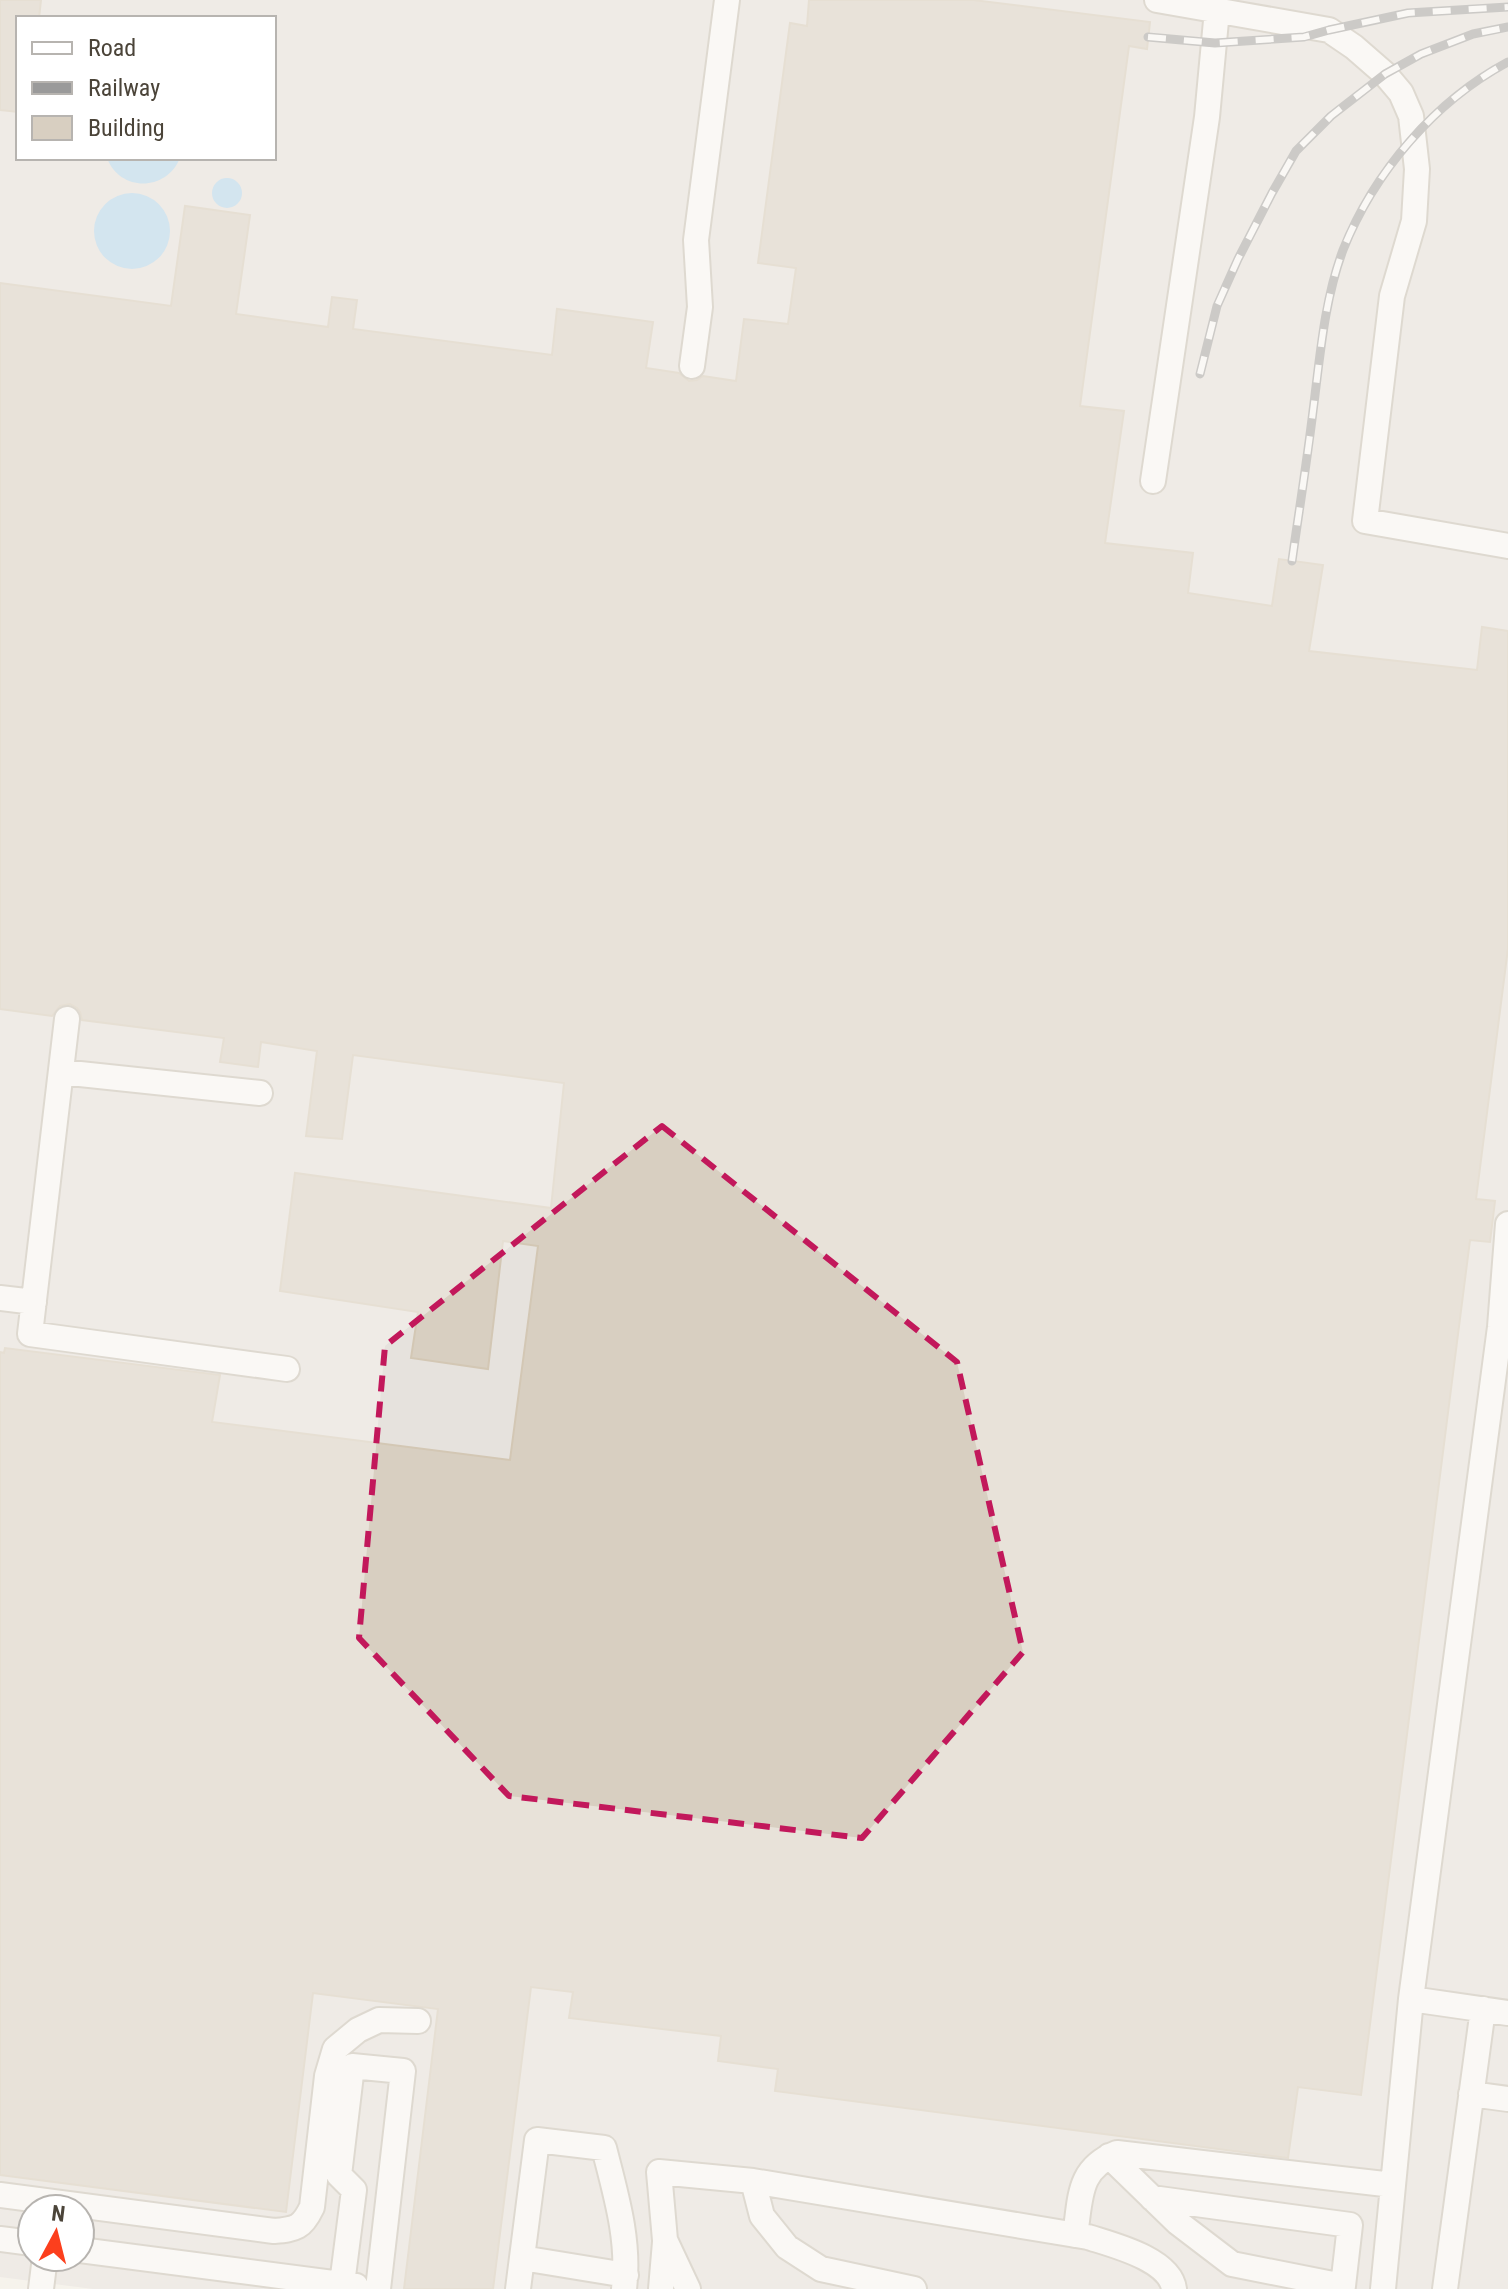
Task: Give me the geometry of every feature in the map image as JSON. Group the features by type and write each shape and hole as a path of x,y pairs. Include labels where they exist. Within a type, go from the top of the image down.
{"lane":[{"path":"692,366 700,307 696,240 727,0"},
{"path":"1157,0 1329,30 1385,74 1401,93 1411,116 1415,137 1414,221 1392,296 1365,521 1508,546"},
{"path":"1153,481 1207,117 1217,10"},
{"path":"67,1019 30,1334 287,1369"},
{"path":"61,1072 260,1093"},
{"path":"1383,2289 1411,1999 1500,1327 1508,1224"},
{"path":"0,1298 34,1302"},
{"path":"1411,1999 1508,2013"},
{"path":"1445,2289 1483,2009"},
{"path":"0,2195 274,2231 291,2230 304,2223 312,2207 327,2076 335,2049 358,2030 379,2020 418,2021"},
{"path":"96,2252 378,2289 403,2071 352,2066 339,2175 354,2190 342,2284"},
{"path":"1471,2094 1508,2099"},
{"path":"518,2289 537,2140 604,2148 622,2221 625,2282 522,2258"},
{"path":"1075,2235 1086,2177 1094,2166 1117,2153 1393,2185"},
{"path":"1109,2156 1152,2198 1177,2222 1232,2264 1343,2286 1350,2225 1152,2198"},
{"path":"661,2289 665,2240 659,2172 753,2181 1075,2235 1141,2255 1161,2269 1173,2283 1174,2289"},
{"path":"753,2181 762,2216 787,2247 821,2269 914,2289"},
{"path":"665,2240 688,2289"}],"highlighted area":[{"path":"662,1126 957,1362 1023,1652 862,1838 509,1796 359,1638 385,1346"}],"shaded area":[{"path":"0,0 1508,0 1508,2289 93,2289 0,2277"}],"water":[{"path":"108,160 179,160 165,177 143,184 122,177"},
{"path":"227,178 233,179 241,187 241,199 233,207 227,208 221,207 213,199 212,193 213,187 221,179"},
{"path":"132,193 147,196 159,204 167,216 170,231 167,246 159,258 147,266 132,269 117,266 105,258 97,246 94,231 97,216 105,204 117,196"}],"building":[{"path":"0,0 41,0 39,16 16,16 16,112 0,110"},
{"path":"809,0 973,0 1150,22 1147,49 1129,46 1080,406 1124,411 1105,543 1193,553 1188,593 1272,606 1279,559 1323,565 1309,651 1477,670 1482,627 1508,631 1508,948 1476,1199 1495,1201 1490,1242 1470,1240 1361,2095 1298,2087 1288,2158 775,2091 778,2069 718,2061 721,2036 569,2018 573,1992 531,1987 493,2289 404,2289 438,2009 313,1993 286,2212 0,2175 0,1352 4,1353 5,1348 220,1375 212,1422 510,1460 538,1246 503,1241 488,1369 411,1358 418,1312 280,1291 295,1173 551,1208 564,1083 353,1055 342,1139 306,1136 317,1051 261,1042 258,1067 220,1062 224,1038 82,1020 77,1008 70,1004 60,1006 52,1016 0,1009 0,283 171,306 185,206 250,215 236,314 328,327 332,297 357,300 353,329 552,355 557,309 653,322 646,368 679,373 689,381 703,376 736,381 744,319 788,324 796,268 758,263 790,23 807,26"}],"railway":[{"path":"1148,37 1215,43 1304,37 1408,13 1508,7"},
{"path":"1200,374 1217,306 1238,259 1296,151 1331,116 1385,74 1421,54 1473,34 1508,27"},
{"path":"1292,561 1324,329 1331,289 1343,250 1372,193 1410,141 1456,97 1508,62"}]}
